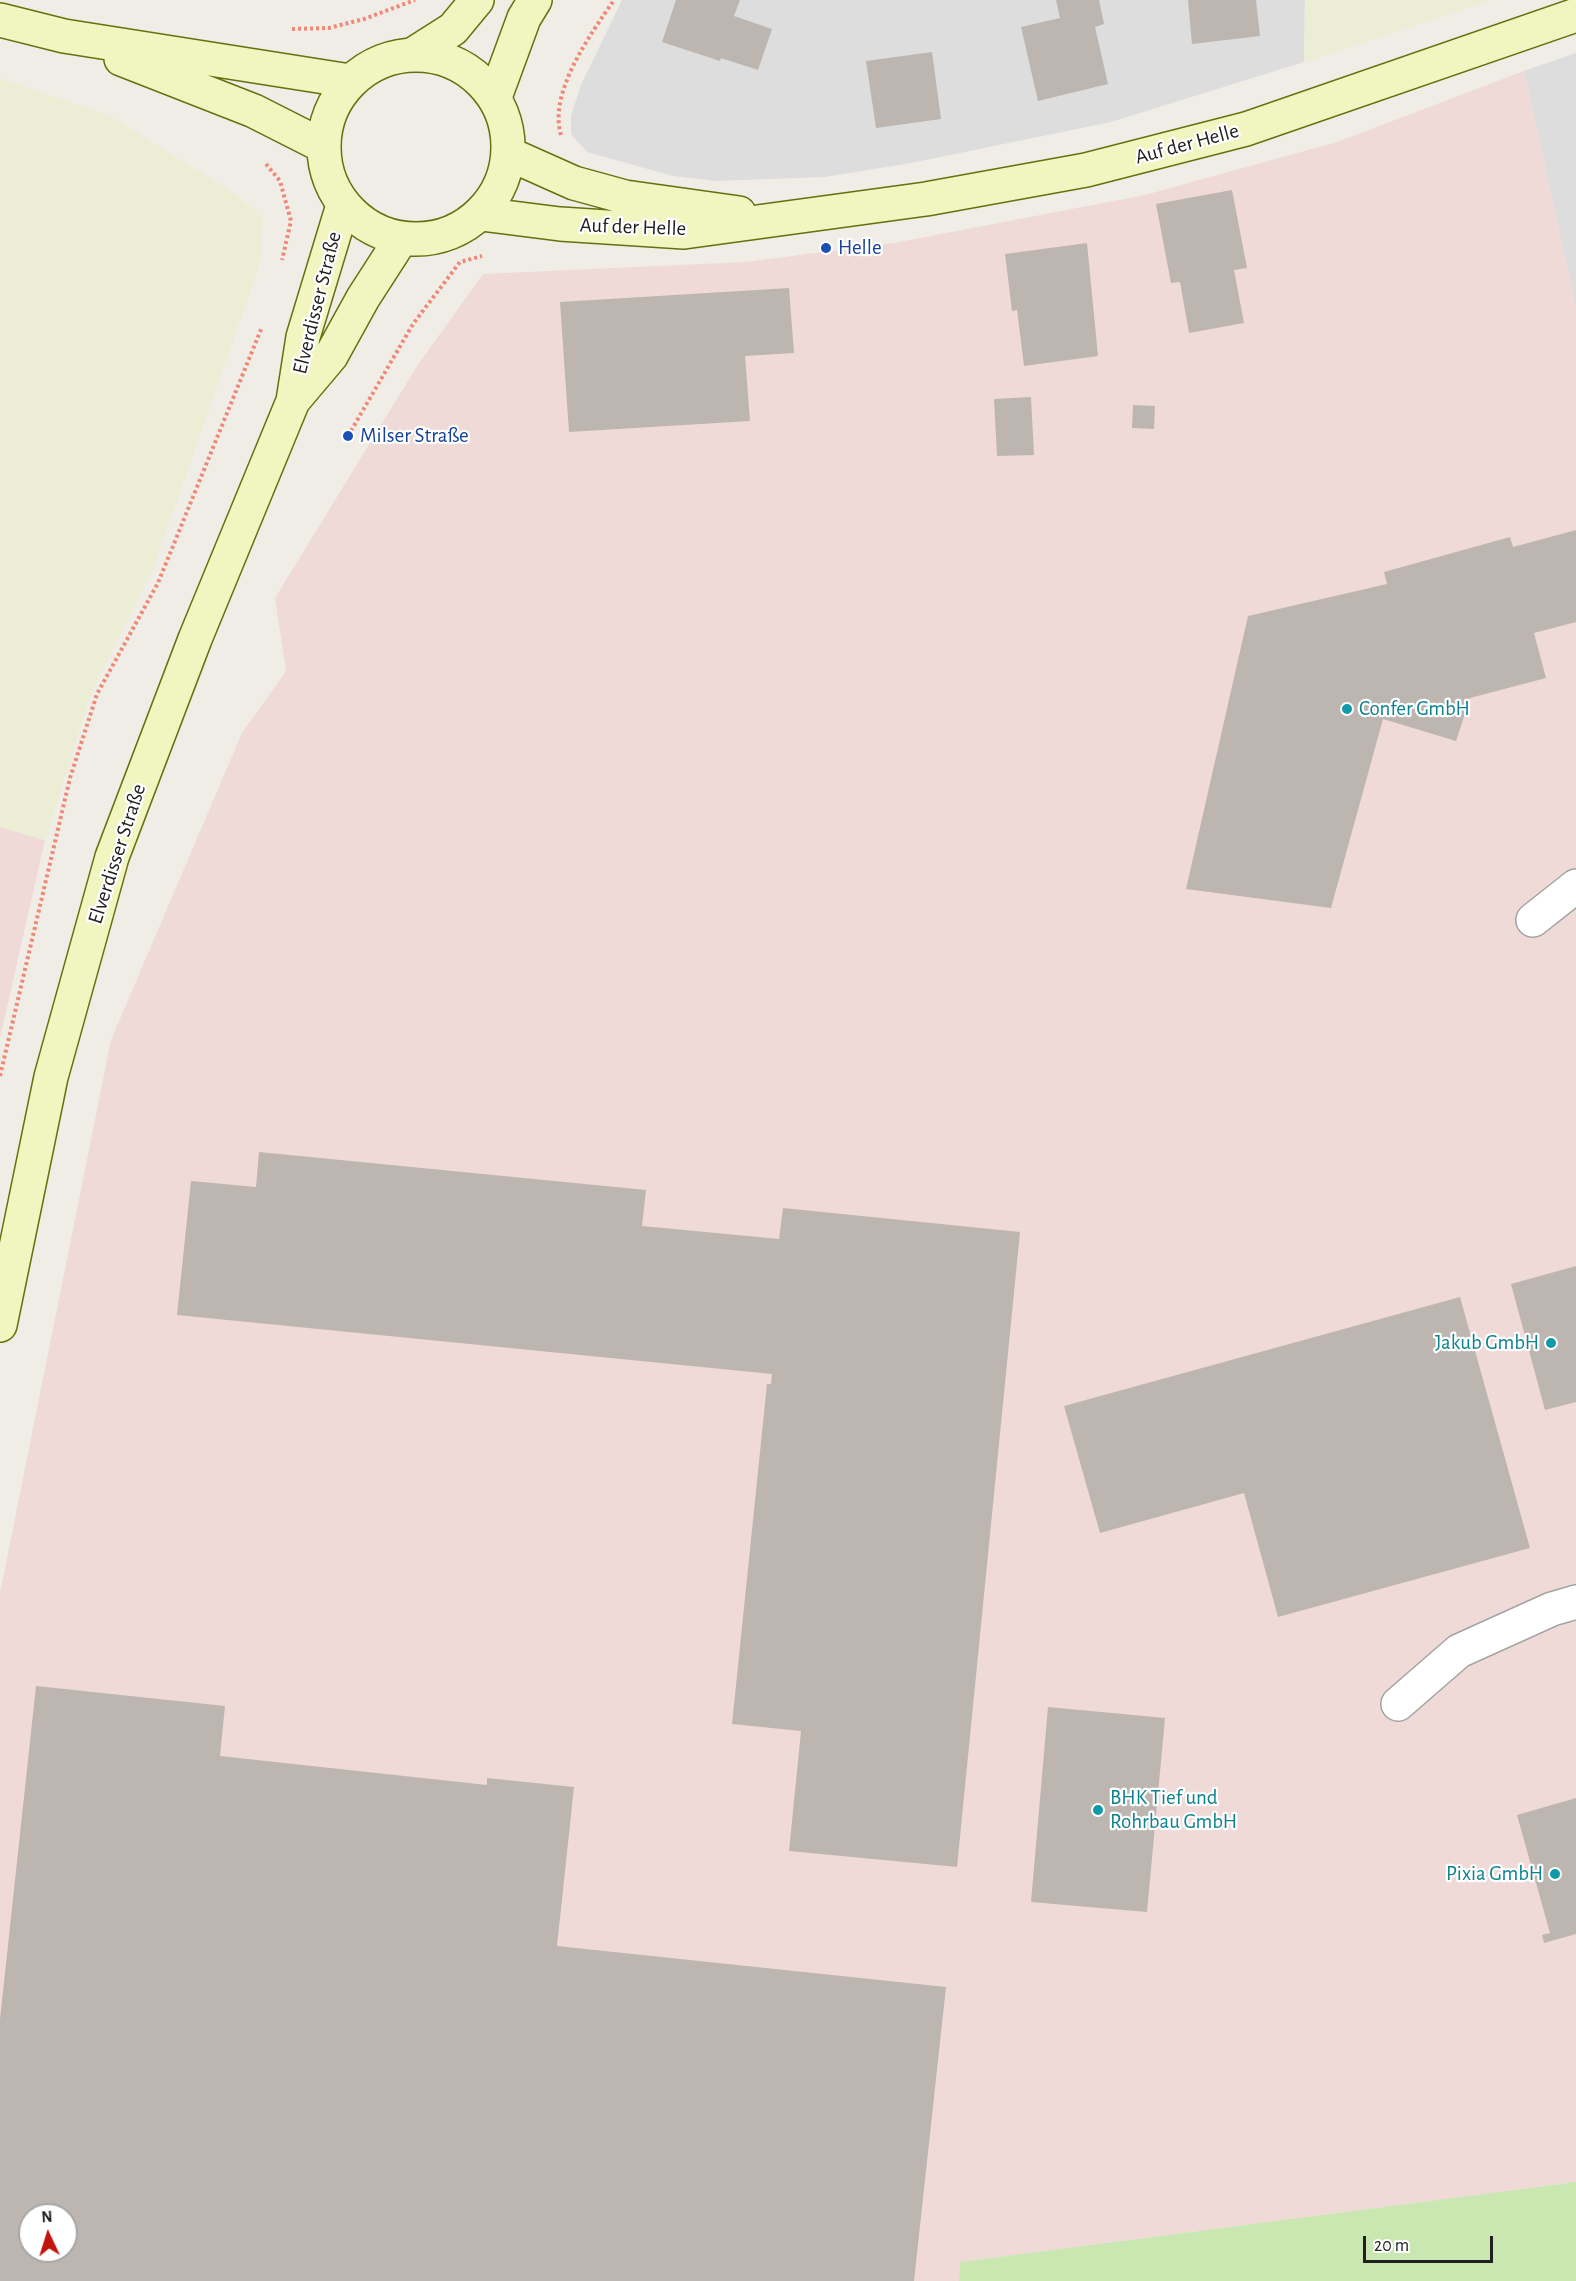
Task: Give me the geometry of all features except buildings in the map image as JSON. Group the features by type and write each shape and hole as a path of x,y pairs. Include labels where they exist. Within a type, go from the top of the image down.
{"main road":[{"path":"412,55 453,29 477,0"},
{"path":"495,97 524,18 535,0"},
{"name":"Auf der Helle","path":"481,214 560,224 684,232 926,199 1086,170 1246,129 1576,15"},
{"path":"0,20 64,36 350,81"},
{"path":"64,36 254,111 323,146"},
{"path":"412,55 444,58 473,74 495,97 507,125 509,154 501,187 481,214 458,231 430,239 401,239 369,227 343,205 328,177 323,146 330,111 350,81 379,62 412,55"},
{"name":"Auf der Helle","path":"509,154 574,183 625,197 785,219"},
{"name":"Elverdisser Straße","path":"0,1324 51,1077 112,856 195,639 293,401 303,337 318,280 343,205"},
{"name":"Elverdisser Straße","path":"293,401 331,356 363,298 401,239"}],"street":[{"path":"1533,920 1576,886"},
{"path":"1398,1704 1459,1651 1552,1609 1576,1602"}],"path":[{"path":"289,30 329,28 364,19 415,0"},
{"path":"564,145 558,124 562,93 580,50 614,0"},
{"path":"254,111 248,141 280,181 291,221 281,267"},
{"path":"348,436 413,324 460,262 483,255"},
{"path":"0,1076 70,778 97,694 158,583 265,318"}],"shaded area":[{"path":"622,0 1305,0 1304,62 1111,122 911,163 825,177 715,181 673,176 587,152 571,134 571,116 581,85"},
{"path":"1576,53 1576,309 1524,71"},
{"path":"1524,71 1576,309 1576,2182 960,2262 959,2281 0,2281 0,1593 111,1040 242,733 286,671 275,598 419,363 483,274 745,262 894,243 1145,195 1337,142"},
{"path":"0,827 45,840 0,1038"}],"green space":[{"path":"1305,0 1491,0 1304,62"},
{"path":"0,78 110,116 231,191 263,218 260,264 154,566 91,693 45,840 0,827"},
{"path":"1576,2182 1576,2281 959,2281 960,2262"}],"place":[{"name":"Helle","path":"826,248"},
{"name":"Milser Straße","path":"348,436"},
{"name":"Confer GmbH","path":"1347,709"},
{"name":"Jakub GmbH","path":"1551,1343"},
{"name":"BHK Tief und Rohrbau GmbH","path":"1098,1810"},
{"name":"Pixia GmbH","path":"1555,1874"}]}
